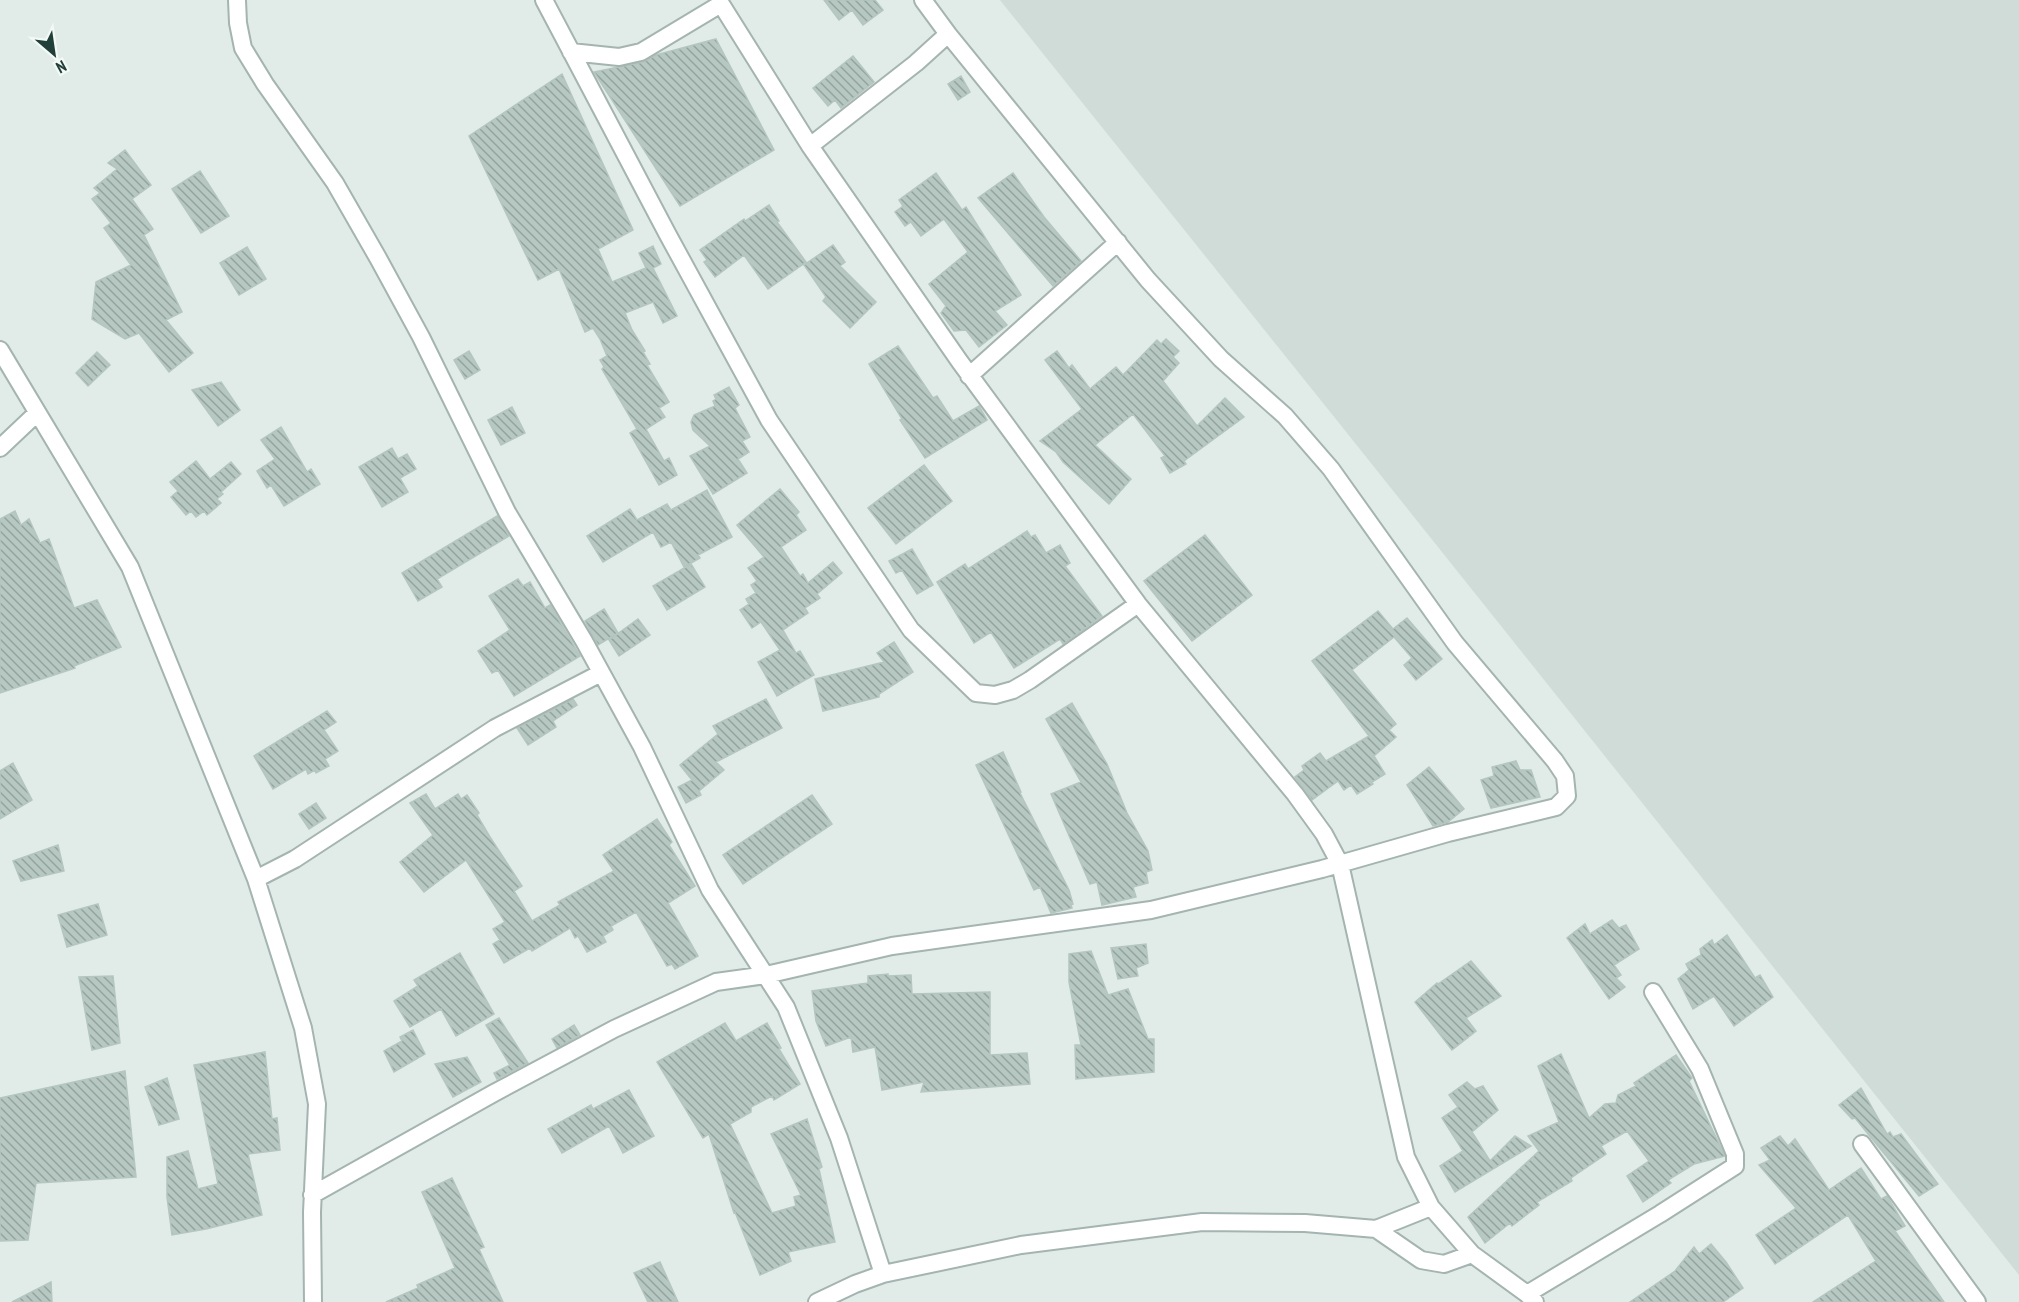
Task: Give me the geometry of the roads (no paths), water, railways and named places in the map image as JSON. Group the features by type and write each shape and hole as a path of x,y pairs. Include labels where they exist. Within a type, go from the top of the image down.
{"street":[{"path":"237,0 238,23 243,48 265,84 340,192 421,338 507,512 601,673 661,785 710,890 786,1007 839,1138 883,1274"},
{"path":"544,0 769,420 911,630 976,693 995,695 1013,690 1030,680 1138,604"},
{"path":"312,1195 614,1029 716,981 766,975 892,946 1151,910 1340,864 1448,833 1556,807 1567,796 1565,776 1455,643 1331,469 1285,416 1221,359 1148,280 948,34 923,0"},
{"path":"571,52 619,57 641,52 721,4 810,146 969,376 1138,604 1294,794 1324,834 1340,864 1406,1157 1431,1207 1472,1254 1531,1298 1735,1166 1735,1154 1700,1069 1653,992"},
{"path":"810,146 948,34"},
{"path":"969,376 1118,242"},
{"path":"0,350 130,567 256,879 303,1028 317,1104 312,1195 314,1302"},
{"path":"0,448 37,412"},
{"path":"256,879 295,858 495,728 601,673"},
{"path":"1862,1144 1977,1302"},
{"path":"817,1302 883,1274 1021,1245 1202,1222 1305,1223 1376,1229 1431,1207"},
{"path":"1376,1229 1421,1260 1443,1264 1472,1254"}]}
